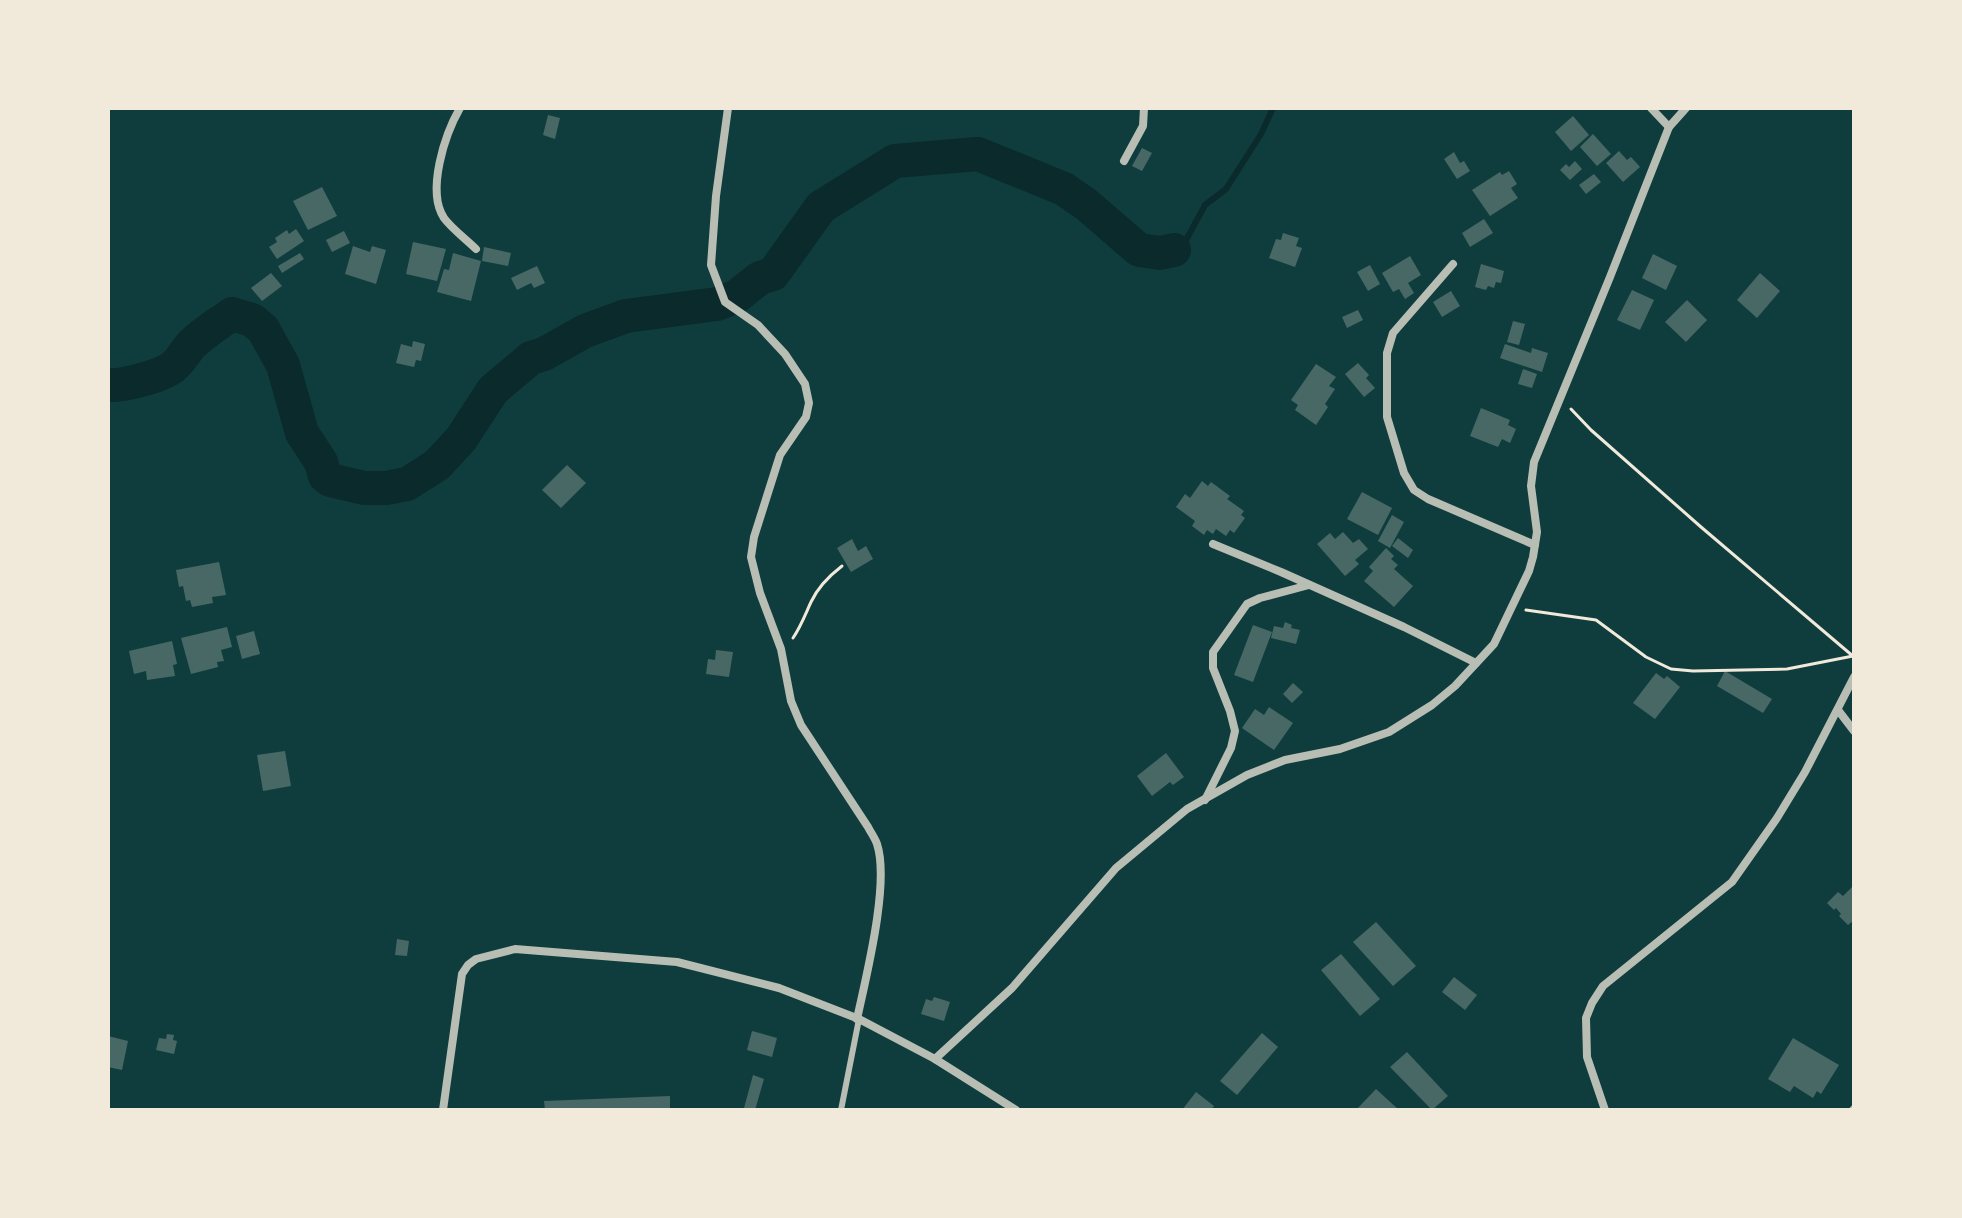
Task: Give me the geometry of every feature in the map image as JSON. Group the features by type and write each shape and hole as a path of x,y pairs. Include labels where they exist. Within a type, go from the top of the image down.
{"street":[{"path":"460,108 442,152 436,191 443,217 476,249"},
{"path":"728,108 712,233 711,265 725,302 758,325 785,354 805,384 809,403 806,417 780,455 754,537 751,557 760,593 781,649 791,701 801,725 842,785 877,845 881,870 878,906 858,1019"},
{"path":"1124,161 1143,126 1144,108"},
{"path":"1651,108 1669,127"},
{"path":"935,1059 1012,988 1116,868 1187,809 1247,775 1285,760 1340,749 1389,732 1432,705 1455,686 1494,644 1529,571 1535,545 1537,532 1531,486 1534,462 1669,127 1686,108"},
{"path":"1453,264 1393,333 1387,353 1387,417 1404,473 1414,490 1428,499 1535,545"},
{"path":"1213,544 1404,627 1476,663"},
{"path":"1205,800 1231,748 1235,731 1213,668 1213,652 1247,604 1309,585"},
{"path":"1605,1110 1587,1057 1586,1018 1592,1003 1603,986 1732,882 1805,772 1854,677"},
{"path":"1838,710 1854,731"},
{"path":"443,1110 462,974 476,959 515,949 677,962 779,988 858,1019 935,1059 1016,1110"}],"lane":[{"path":"841,1110 858,1019"}],"path":[{"path":"1565,386 1569,407 1591,430 1854,657"},
{"path":"781,649 801,626 812,599 828,577 842,566"},
{"path":"1511,608 1596,620 1646,657 1671,669 1787,669 1854,657"}],"building":[{"path":"548,115 560,118 555,139 543,135"},
{"path":"1573,116 1589,135 1571,151 1555,132"},
{"path":"1593,134 1611,154 1597,166 1580,147"},
{"path":"1142,148 1152,153 1142,171 1132,166"},
{"path":"1619,151 1627,160 1631,157 1640,167 1623,182 1606,163"},
{"path":"1454,152 1460,163 1464,161 1470,171 1457,179 1444,159"},
{"path":"1575,161 1582,169 1570,180 1560,170"},
{"path":"1509,171 1517,184 1511,188 1518,198 1490,216 1472,190 1500,172 1502,175"},
{"path":"1594,174 1601,182 1586,194 1579,185"},
{"path":"322,187 337,216 308,230 293,201"},
{"path":"1484,219 1493,233 1470,247 1462,233"},
{"path":"296,229 304,241 277,259 269,247 277,242 275,238 287,230 289,234"},
{"path":"344,231 350,243 332,252 326,240"},
{"path":"1283,233 1299,238 1296,246 1302,248 1295,267 1269,258 1276,239 1281,240"},
{"path":"413,242 446,249 437,281 406,274"},
{"path":"353,246 370,252 372,246 386,250 376,284 345,274"},
{"path":"484,247 511,253 508,266 482,261"},
{"path":"300,253 304,259 282,273 278,266"},
{"path":"453,253 481,261 471,301 437,292 444,269 449,270"},
{"path":"1653,254 1677,266 1666,290 1642,278"},
{"path":"1410,256 1421,275 1408,283 1414,293 1405,299 1399,289 1393,292 1382,273"},
{"path":"1481,264 1504,271 1501,283 1496,282 1494,288 1488,286 1486,290 1475,287"},
{"path":"1370,265 1380,284 1368,291 1357,272"},
{"path":"537,266 545,283 534,288 531,283 517,290 511,278"},
{"path":"271,273 282,286 262,301 251,288"},
{"path":"1760,273 1780,291 1757,318 1737,300"},
{"path":"1632,290 1654,300 1640,330 1617,320"},
{"path":"1451,291 1460,306 1442,317 1433,302"},
{"path":"1687,300 1707,320 1686,342 1665,322"},
{"path":"1358,310 1363,320 1347,328 1342,317"},
{"path":"1513,321 1525,324 1519,345 1507,342"},
{"path":"413,341 425,344 421,361 416,360 414,367 396,363 401,344 412,347"},
{"path":"1505,344 1531,353 1532,348 1548,353 1542,372 1500,358"},
{"path":"1358,363 1375,388 1364,397 1345,374"},
{"path":"1316,364 1336,377 1329,386 1335,389 1325,404 1328,407 1316,425 1295,410 1298,405 1291,400"},
{"path":"1523,369 1537,374 1532,388 1518,384"},
{"path":"1481,408 1510,420 1508,425 1516,429 1510,443 1502,439 1498,447 1470,436"},
{"path":"567,465 586,483 561,508 542,490"},
{"path":"1202,481 1208,486 1211,482 1244,511 1241,515 1245,518 1234,533 1230,530 1226,536 1216,529 1213,534 1207,530 1204,535 1192,526 1195,521 1176,507 1185,494 1190,498"},
{"path":"1362,492 1392,508 1378,535 1347,519"},
{"path":"1392,515 1404,522 1390,548 1378,541"},
{"path":"1343,532 1353,543 1359,539 1368,549 1355,560 1359,564 1345,576 1317,544 1330,533 1335,539"},
{"path":"1398,538 1413,550 1408,558 1392,546"},
{"path":"852,539 858,551 866,546 873,559 851,572 837,548"},
{"path":"1386,548 1398,565 1394,569 1413,586 1394,607 1364,581 1373,571 1369,567"},
{"path":"219,562 226,595 212,597 213,603 192,607 190,600 186,601 183,586 179,587 176,570"},
{"path":"1285,622 1292,625 1291,628 1300,630 1296,644 1271,638 1274,626 1283,628"},
{"path":"1253,625 1272,632 1253,682 1234,675"},
{"path":"227,627 232,647 221,650 224,661 217,662 218,667 191,674 181,638"},
{"path":"254,631 260,654 242,659 236,636"},
{"path":"172,641 177,664 173,665 175,676 147,680 146,671 134,674 129,651"},
{"path":"716,650 733,652 729,677 706,674 708,659 715,660"},
{"path":"1725,671 1772,699 1763,713 1717,686"},
{"path":"1656,673 1664,679 1667,676 1680,687 1655,719 1633,703"},
{"path":"1293,683 1303,692 1292,703 1283,694"},
{"path":"1269,707 1293,723 1274,750 1242,728 1255,709 1264,715"},
{"path":"285,751 291,786 263,791 257,755"},
{"path":"1166,753 1184,777 1173,785 1170,782 1152,796 1137,776"},
{"path":"1852,887 1854,920 1848,925 1836,908 1834,910 1827,903 1838,892 1843,896"},
{"path":"1376,922 1416,966 1393,986 1353,942"},
{"path":"397,939 409,941 407,956 395,955"},
{"path":"1341,954 1380,999 1360,1016 1321,970"},
{"path":"1454,977 1477,995 1465,1010 1442,992"},
{"path":"934,997 950,1002 944,1021 921,1014 926,999 932,1001"},
{"path":"752,1031 777,1038 772,1057 747,1050"},
{"path":"1262,1033 1278,1047 1237,1095 1220,1081"},
{"path":"167,1034 174,1035 173,1040 177,1041 174,1054 156,1050 159,1038 166,1039"},
{"path":"108,1036 128,1041 122,1070 108,1067"},
{"path":"1793,1038 1839,1065 1821,1094 1817,1091 1813,1098 1794,1086 1790,1092 1768,1079"},
{"path":"1407,1052 1448,1096 1432,1110 1390,1067"},
{"path":"753,1075 764,1079 755,1110 750,1110 744,1108"},
{"path":"1376,1089 1399,1110 1356,1110"},
{"path":"1196,1092 1214,1106 1211,1110 1182,1110"},
{"path":"670,1096 670,1110 545,1110 544,1101"}],"waterway":[{"path":"1174,250 1185,242 1205,205 1226,189 1261,134 1273,108"},
{"path":"108,385 140,380 170,369 191,345 232,314 252,320 263,329 283,365 302,433 321,462 325,476 364,488 386,488 407,484 437,465 461,439 493,390 531,358 585,331 626,316 717,304 737,296 760,278 773,274 821,207 895,161 978,154 1064,189 1139,250 1160,253 1174,250"}]}
